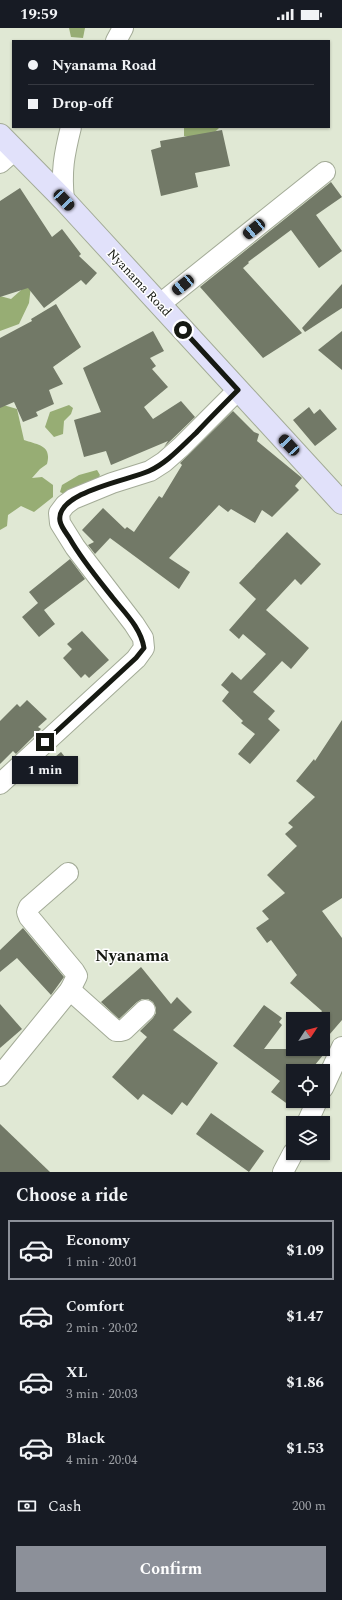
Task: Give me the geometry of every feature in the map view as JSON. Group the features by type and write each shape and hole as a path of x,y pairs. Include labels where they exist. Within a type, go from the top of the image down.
{"street":[{"path":"117,40 124,28"},
{"path":"64,200 62,176 65,151 71,128"},
{"name":"Nyanama Road","path":"0,135 7,157 64,200 342,503"},
{"path":"160,304 325,172"},
{"path":"0,784 136,658 144,648 143,638 134,624 75,547 60,523 59,513 65,505 73,499 112,483 150,471 164,462 238,390"},
{"path":"0,1076 70,990 77,976 29,918 27,912 29,907 68,873"},
{"path":"70,990 116,1031 124,1030 145,1010"},
{"path":"330,1073 342,1047"},
{"path":"283,1172 289,1160"}],"green space":[{"path":"69,28 85,28 83,38 71,37"},
{"path":"184,128 219,128 211,136 193,138 184,136"},
{"path":"28,284 31,286 29,303 19,324 0,331 0,296 11,299"},
{"path":"0,404 17,409 24,440 46,449 48,458 47,464 32,478 42,477 53,485 53,497 34,512 21,506 8,515 7,526 0,530"},
{"path":"69,405 73,408 71,414 64,421 63,434 54,437 45,427 50,412"},
{"path":"97,470 100,475 97,480 64,494 60,492 62,485 79,475"}],"building":[{"path":"222,130 230,166 195,173 198,187 161,196 151,150 161,147 160,141"},
{"path":"331,182 342,197 316,215 342,251 319,268 291,230 248,262 249,263 243,268 302,333 263,358 200,287"},
{"path":"20,188 52,237 62,229 81,254 79,256 97,273 86,285 81,280 44,308 28,288 0,297 0,201"},
{"path":"342,284 342,308 305,332 302,328"},
{"path":"56,304 81,347 53,367 63,384 49,390 54,404 36,412 38,416 23,422 14,402 0,408 0,338 32,321 31,319"},
{"path":"153,331 164,351 150,358 156,366 152,369 168,387 144,407 153,419 181,401 195,417 164,447 168,441 111,465 106,451 84,457 74,420 101,412 83,368"},
{"path":"342,331 342,370 318,350"},
{"path":"309,407 314,414 320,409 337,429 315,446 293,420"},
{"path":"233,411 254,432 259,434 257,441 302,478 295,486 299,490 272,517 262,510 255,523 231,509 228,512 219,505 169,558 190,572 179,589 110,538 95,554 88,545 94,542 82,530 103,508 125,529 127,527 134,532 159,496 162,498 182,465 180,463"},
{"path":"287,532 321,564 301,585 295,579 266,610 309,648 291,669 282,661 253,692 275,711 268,719 280,730 250,764 238,754 255,734 241,723 243,721 222,701 229,692 221,685 232,672 241,680 266,654 243,634 239,639 229,630 256,599 239,583"},
{"path":"70,559 85,579 44,610 55,624 39,637 22,617 38,603 29,592"},
{"path":"82,631 109,660 89,678 85,674 81,678 63,658 72,649 67,644"},
{"path":"27,700 47,719 38,727 41,729 16,754 13,751 0,764 0,721 17,704 20,707"},
{"path":"342,720 342,898 322,911 342,938 342,1020 330,1034 330,1012 321,1012 290,983 297,975 271,940 267,943 256,928 269,919 262,911 285,893 267,875 297,846 285,834 293,827 288,823 315,797 296,781 314,759 315,761"},
{"path":"61,752 72,766 55,780 44,766"},
{"path":"23,928 64,977 51,995 17,958 0,972 0,950"},
{"path":"141,967 171,1004 177,997 192,1012 173,1030 218,1063 187,1106 182,1102 172,1115 143,1094 138,1100 112,1077 147,1037 140,1031 153,1018 156,1013 156,1008 153,1002 148,999 142,999 119,1019 101,1002"},
{"path":"0,1004 22,1029 0,1048"},
{"path":"264,1005 282,1018 279,1022 282,1025 264,1049 286,1049 286,1056 322,1056 316,1064 286,1064 286,1103 271,1092 280,1081 233,1046"},
{"path":"211,1113 264,1151 249,1172 196,1134"},
{"path":"0,1124 50,1172 0,1172"}],"district":[{"name":"Nyanama","path":"132,955"}],"route":[{"path":"45,742 136,658 144,648 143,638 134,624 75,547 60,523 59,513 65,505 73,499 112,483 150,471 164,462 238,390 183,330"}]}
